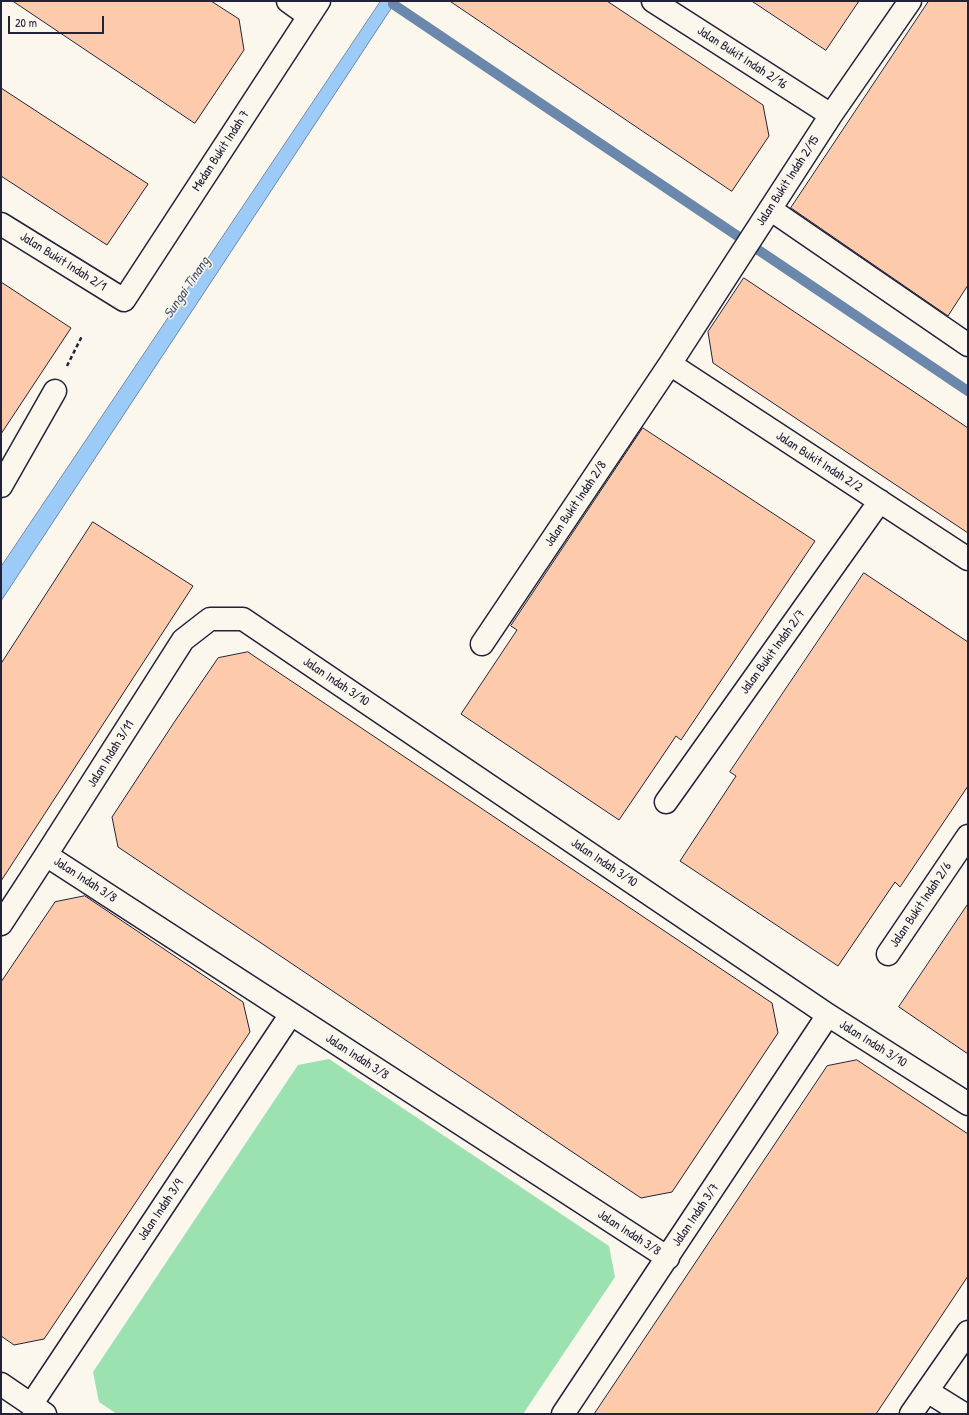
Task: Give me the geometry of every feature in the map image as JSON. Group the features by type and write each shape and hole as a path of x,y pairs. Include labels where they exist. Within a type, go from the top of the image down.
{"street":[{"path":"288,1 314,8"},
{"name":"Jalan Bukit Indah 2/16","path":"653,1 831,115"},
{"name":"Jalan Bukit Indah 2/15","path":"670,364 831,115 910,1"},
{"name":"Medan Bukit Indah 7","path":"124,300 314,8"},
{"path":"770,209 968,345"},
{"name":"Jalan Bukit Indah 2/1","path":"1,224 124,300"},
{"name":"Jalan Bukit Indah 2/2","path":"670,364 968,559"},
{"name":"Jalan Bukit Indah 2/8","path":"482,644 670,364"},
{"path":"1,486 55,391"},
{"name":"Jalan Bukit Indah 2/7","path":"666,802 880,501"},
{"name":"Jalan Indah 3/11","path":"1,924 183,640 210,619 243,619"},
{"name":"Jalan Indah 3/10","path":"243,619 828,1015 968,1104"},
{"name":"Jalan Bukit Indah 2/6","path":"888,954 968,836"},
{"name":"Jalan Indah 3/8","path":"46,855 668,1258"},
{"name":"Jalan Indah 3/9","path":"38,1409 292,1014"},
{"name":"Jalan Indah 3/7","path":"564,1414 828,1015"},
{"path":"911,1414 968,1332"},
{"path":"1,1384 38,1409"},
{"path":"927,1391 964,1414"}],"path":[{"path":"55,391 82,336"}],"green space":[{"path":"329,1059 609,1246 615,1277 523,1414 117,1414 99,1402 93,1372 298,1065"}],"water":[{"path":"381,1 396,1 1,601 1,567"}],"building":[{"path":"13,1 211,1 239,19 244,50 195,123"},
{"path":"450,1 607,1 763,105 769,136 732,191"},
{"path":"752,1 859,1 826,50"},
{"path":"929,1 968,1 968,285 948,316 791,208"},
{"path":"1,88 148,184 107,245 1,176"},
{"path":"744,278 968,428 968,533 713,363 708,332"},
{"path":"1,282 71,328 1,434"},
{"path":"643,428 815,541 681,740 676,736 619,820 461,714 517,630 511,626"},
{"path":"93,522 193,586 1,881 1,664"},
{"path":"864,573 968,642 968,786 900,887 895,882 838,966 680,861 736,776 730,772"},
{"path":"248,652 772,1003 778,1033 672,1192 641,1198 118,847 112,817 175,721 218,658"},
{"path":"85,896 243,1002 250,1032 44,1339 14,1345 1,1336 1,982 55,902"},
{"path":"968,904 968,1054 899,1007"},
{"path":"857,1060 968,1134 968,1276 876,1414 594,1414 827,1066"}],"waterway":[{"path":"393,4 968,391"}],"water label":[{"name":"Sungai Tinang","path":"187,288"}]}
